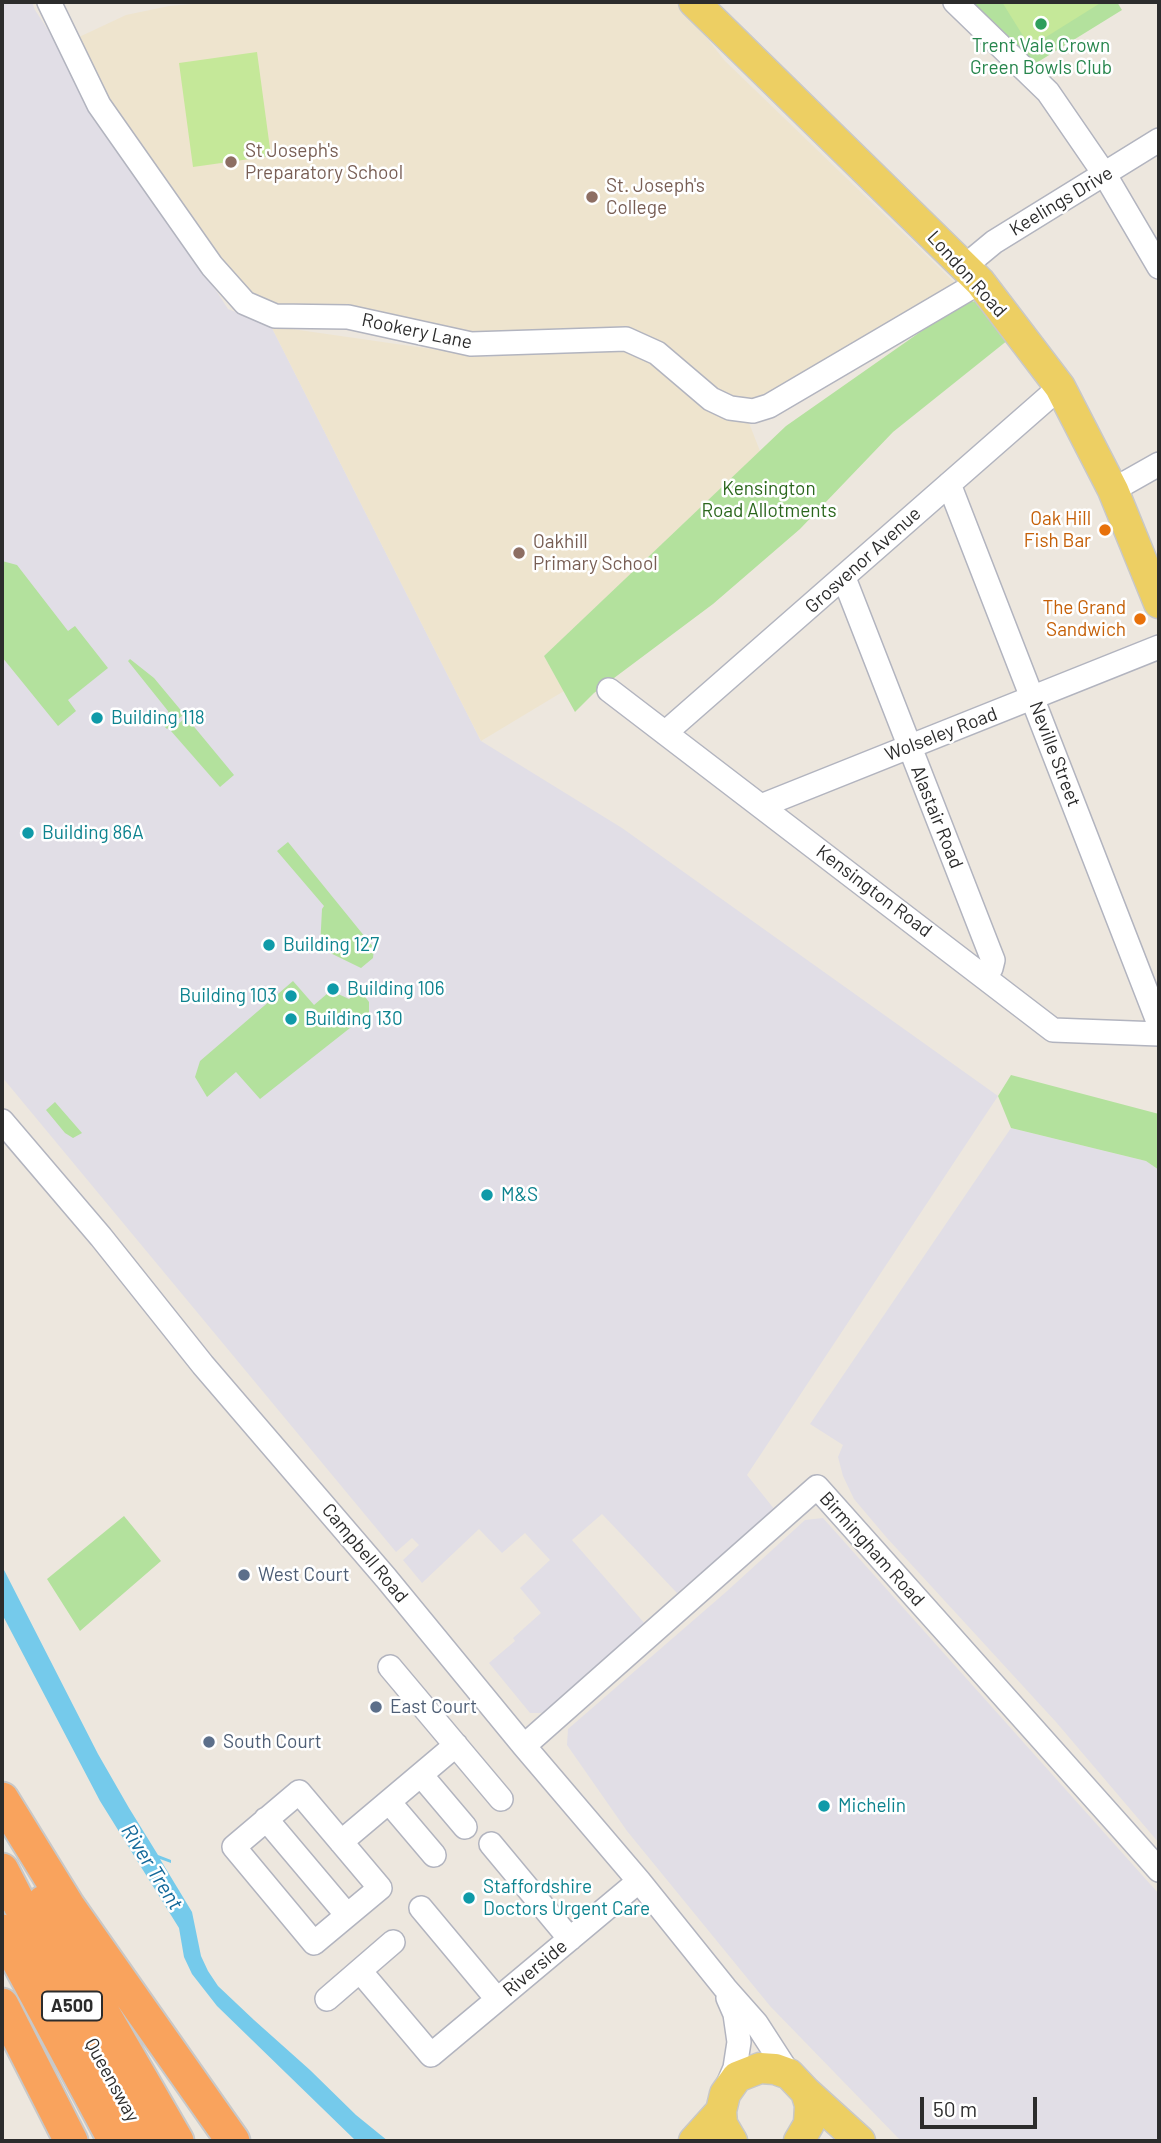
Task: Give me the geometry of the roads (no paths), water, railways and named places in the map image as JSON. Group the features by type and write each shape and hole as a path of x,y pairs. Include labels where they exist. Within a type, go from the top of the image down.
{"highway":[{"path":"2,1799 68,1906 233,2141"},
{"path":"2,1822 88,1986 177,2141"},
{"name":"Queensway","path":"2,1870 94,2050 145,2141"},
{"name":"Queensway","path":"2,1931 115,2141"},
{"path":"2,2005 71,2141"}],"main road":[{"name":"London Road","path":"695,2 973,274 1060,387 1114,489 1159,603"},
{"path":"694,2141 723,2103 737,2077 751,2070 775,2069 798,2083 810,2105 809,2124 799,2141"},
{"name":"Campbell Road","path":"798,2083 860,2141"},
{"path":"723,2103 722,2124 732,2141"}],"street":[{"name":"Rookery Lane","path":"50,2 99,105 212,266 244,303 275,316 348,317 471,344 626,339 657,353 711,400 730,408 753,411 769,406 973,274"},
{"path":"955,2 1048,92 1105,175 1159,267"},
{"name":"Keelings Drive","path":"973,274 994,242 1159,140"},
{"name":"Grosvenor Avenue","path":"665,733 1060,387"},
{"path":"1114,489 1159,464"},
{"name":"Neville Street","path":"949,484 1159,1024"},
{"name":"Alastair Road","path":"844,578 993,960 985,976"},
{"name":"Wolseley Road","path":"761,806 1159,647"},
{"name":"Kensington Road","path":"609,690 1053,1030 1159,1034"},
{"name":"Campbell Road","path":"2,1121 101,1237 203,1365 386,1578 639,1881 756,2023 798,2083"},
{"name":"Birmingham Road","path":"524,1746 817,1488 1159,1870"},
{"path":"390,1667 501,1799"},
{"path":"341,1842 456,1745"},
{"path":"421,1775 465,1827"},
{"path":"299,1792 341,1842 380,1888 314,1943 234,1847 299,1792"},
{"path":"389,1802 434,1855"},
{"path":"266,1819 347,1915"},
{"path":"491,1844 570,1939"},
{"name":"Riverside","path":"360,1971 431,2055 639,1881"},
{"path":"421,1908 497,1999"},
{"path":"327,1999 393,1942"},
{"name":"Campbell Road","path":"723,2103 735,2068 739,2042 735,2014 725,1988"}],"water":[{"name":"River Trent","path":"2,1566 98,1754 129,1808 158,1855 171,1860 171,1863 160,1859 192,1912 201,1956 218,1986 356,2115 388,2141 356,2141 217,2006 192,1974 184,1957 179,1928 100,1801 2,1614"}],"place":[{"name":"Trent Vale Crown Green Bowls Club","path":"1041,24"},
{"name":"St Joseph's Preparatory School","path":"231,162"},
{"name":"St. Joseph's College","path":"592,197"},
{"name":"Oak Hill Fish Bar","path":"1105,530"},
{"name":"Oakhill Primary School","path":"519,553"},
{"name":"The Grand Sandwich","path":"1140,619"},
{"name":"Building 118","path":"97,718"},
{"name":"Building 86A","path":"28,833"},
{"name":"Building 127","path":"269,945"},
{"name":"Building 106","path":"333,989"},
{"name":"Building 103","path":"291,996"},
{"name":"Building 130","path":"291,1019"},
{"name":"M&S","path":"487,1195"},
{"name":"West Court","path":"244,1575"},
{"name":"East Court","path":"376,1707"},
{"name":"South Court","path":"209,1742"},
{"name":"Michelin","path":"824,1806"},
{"name":"Staffordshire Doctors Urgent Care","path":"469,1898"}],"park label":[{"name":"Kensington Road Allotments","path":"769,500"}]}
